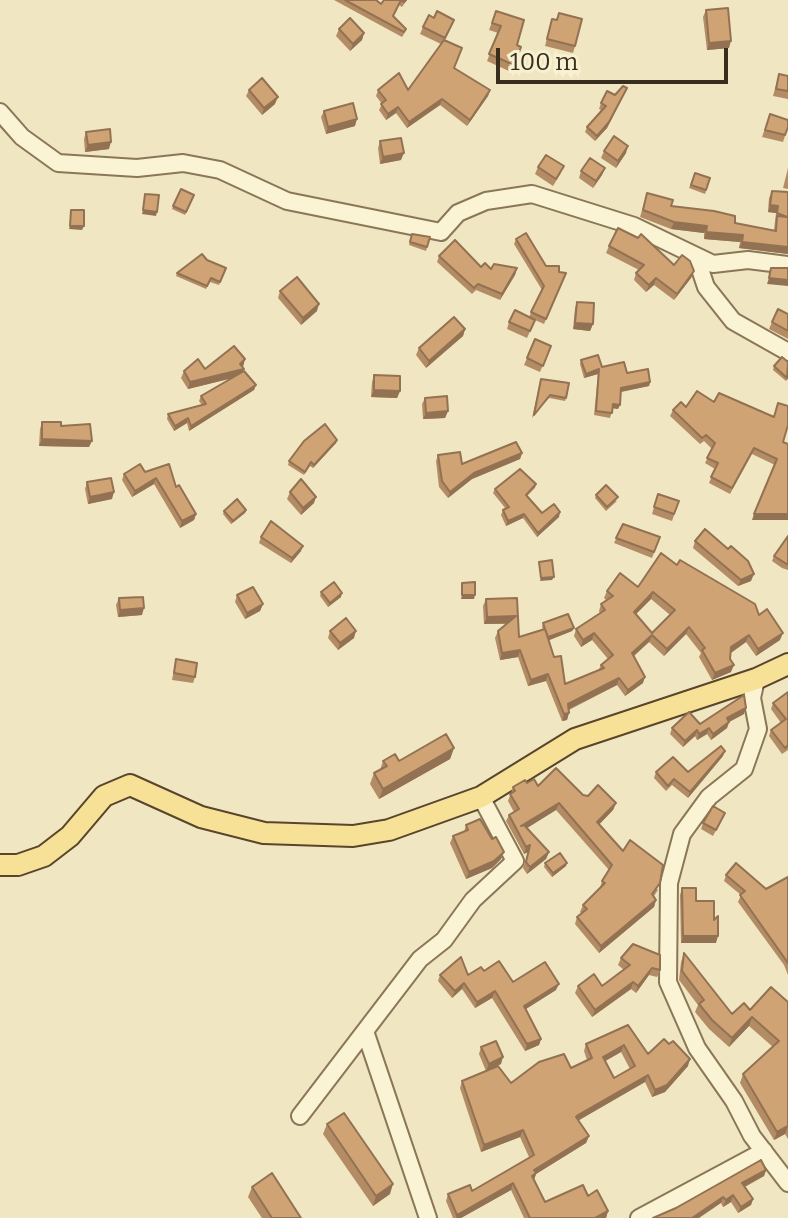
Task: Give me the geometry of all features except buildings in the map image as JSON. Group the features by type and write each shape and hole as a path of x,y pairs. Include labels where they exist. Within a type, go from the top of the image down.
{"main road":[{"path":"0,865 18,865 44,856 70,836 104,796 130,785 201,817 264,833 353,836 440,815 481,797 575,739 756,679 788,664"}],"street":[{"path":"0,112 22,137 58,163 101,168 195,165 220,170 287,201 441,232 458,213 486,201 532,194 634,226 713,264 748,260 788,265"},
{"path":"696,257 706,287 733,321 788,352"},
{"path":"756,679 752,698 758,729 744,769 709,797 682,834 669,883 668,982 697,1048 788,1183"},
{"path":"300,1116 420,959 444,940 473,900 515,861 481,797"},
{"path":"365,1031 428,1218"},
{"path":"639,1218 764,1151"}]}
